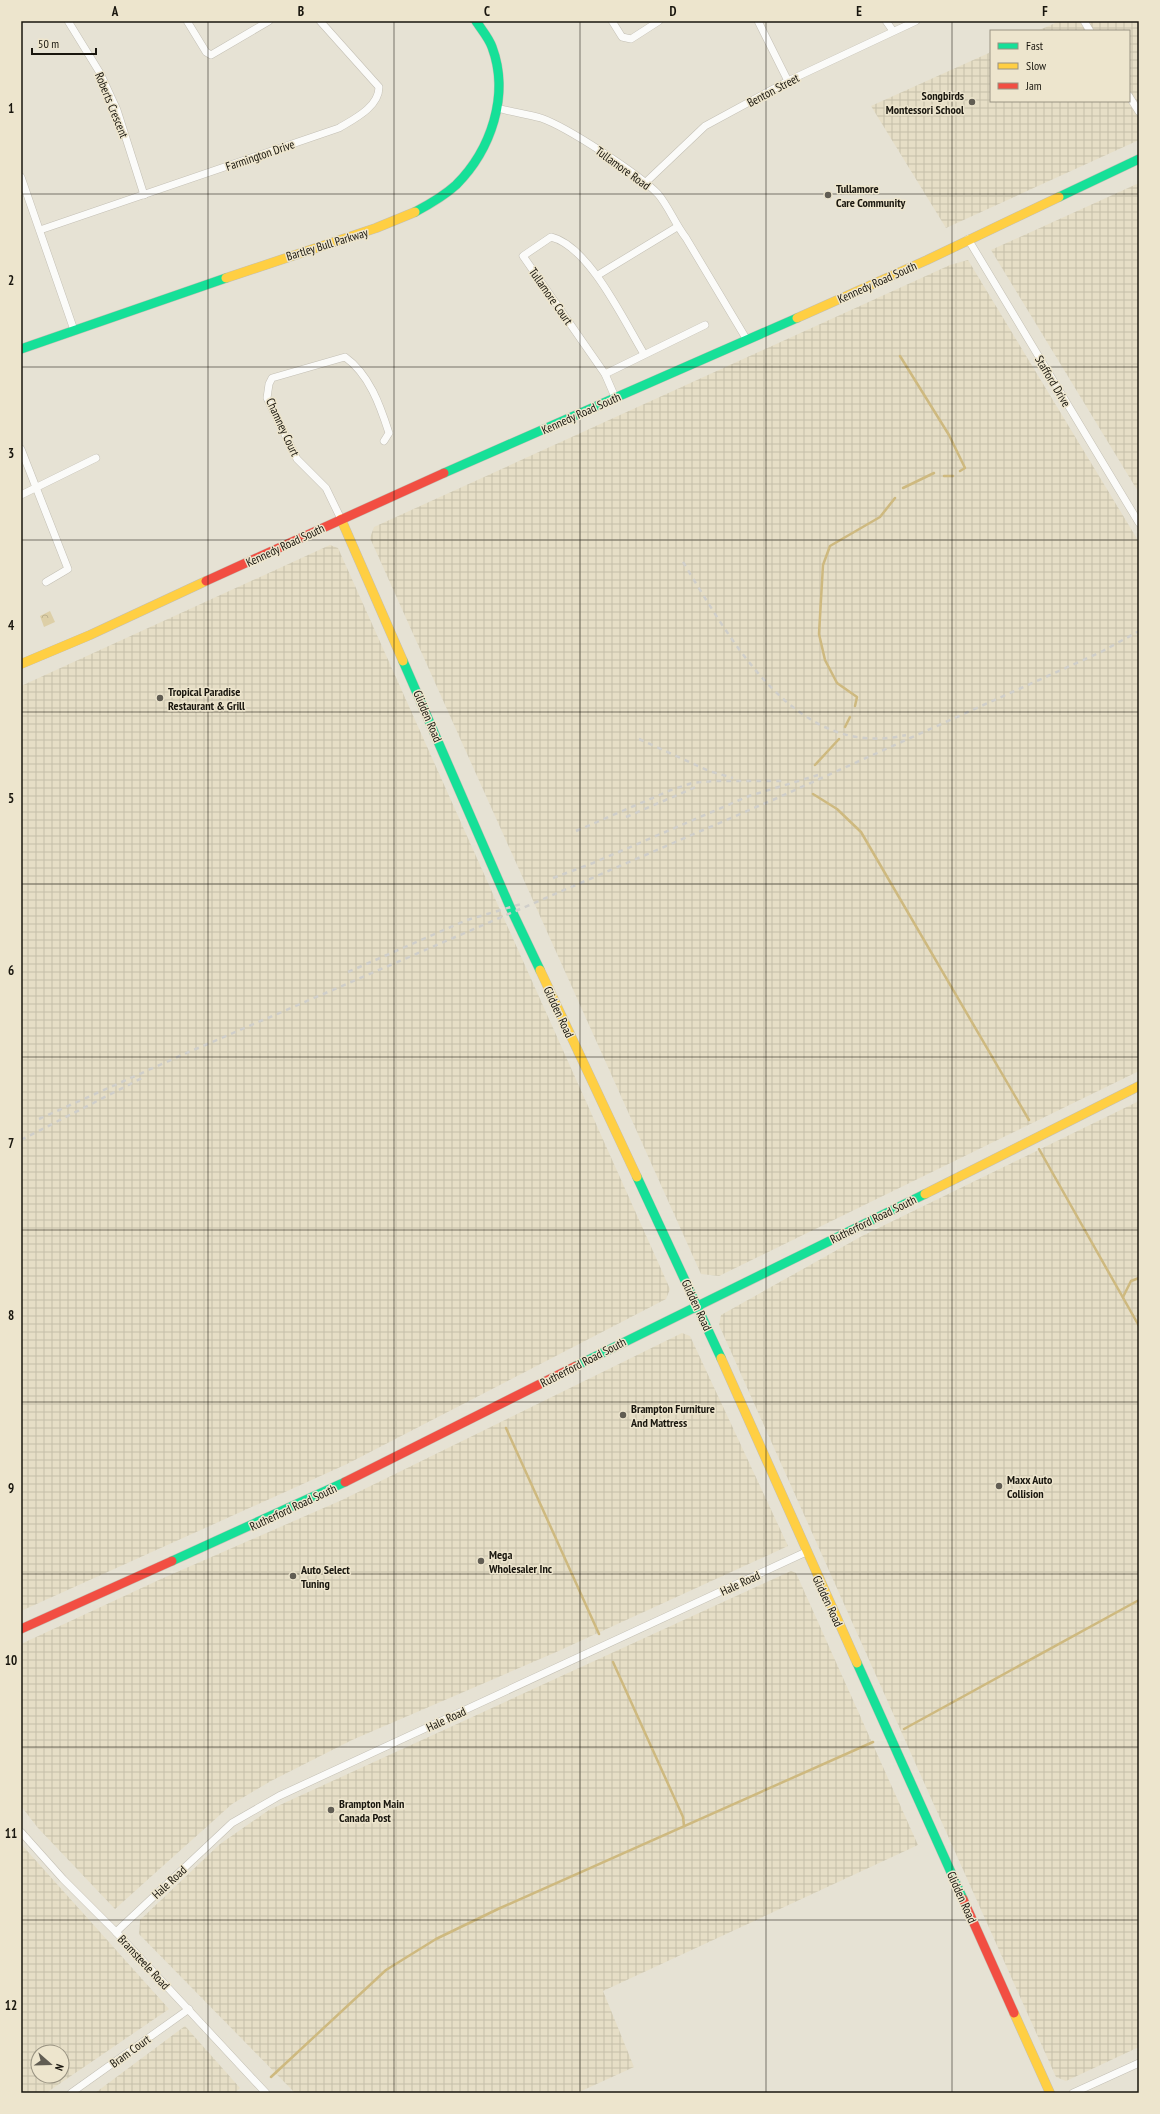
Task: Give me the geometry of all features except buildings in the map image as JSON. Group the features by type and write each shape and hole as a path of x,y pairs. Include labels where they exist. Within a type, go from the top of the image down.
{"street":[{"name":"Roberts Crescent","path":"68,21 100,73 117,110 144,195"},
{"path":"187,21 206,52 211,55 269,21"},
{"name":"Farmington Drive","path":"40,230 339,128 375,102 379,95 379,87 320,21"},
{"name":"Bartley Bull Parkway","path":"21,349 331,242 389,225 439,199 463,178 475,165 485,145 497,108 497,69 492,46 476,21"},
{"path":"612,21 622,37 631,39 659,21"},
{"path":"758,21 788,81"},
{"path":"886,21 893,31"},
{"name":"Benton Street","path":"645,182 705,126 788,81 916,21"},
{"path":"1084,21 1089,30"},
{"path":"1130,98 1139,112"},
{"name":"Tullamore Road","path":"497,108 542,118 560,127 645,182 667,206 677,227 686,238 747,340"},
{"name":"Kennedy Road South","path":"21,664 90,635 341,519 927,260 968,239 1139,159"},
{"path":"21,177 74,330"},
{"path":"598,275 677,227"},
{"name":"Tullamore Court","path":"615,397 605,374 523,256 548,238 551,237 562,240 598,275 644,354"},
{"name":"Stafford Drive","path":"968,239 1139,523"},
{"path":"605,374 705,326"},
{"name":"Chamney Court","path":"341,519 326,488 297,459 267,398 269,384 272,378 345,357 357,366 381,408 389,433 384,442"},
{"path":"21,449 68,569 46,582"},
{"path":"21,495 96,458"},
{"name":"Glidden Road","path":"341,519 510,907 697,1305 806,1552 1050,2093"},
{"name":"Rutherford Road South","path":"21,1628 328,1491 697,1305 929,1192 1139,1086"},
{"name":"Hale Road","path":"116,1932 232,1823 279,1796 806,1552"},
{"name":"Bramsteele Road","path":"21,1832 62,1879 116,1932 266,2093"},
{"name":"Bram Court","path":"71,2093 189,2009"},
{"path":"1072,2093 1139,2062"}],"shaded area":[{"path":"1060,21 1139,21 1139,140 946,228 871,106 990,52 990,102 1130,102 1130,30 1039,30"},
{"path":"1139,183 1139,493 991,250"},
{"path":"968,260 1139,542 1139,1071 719,1276 701,1274 370,538 374,527 950,265"},
{"path":"330,545 338,548 670,1289 666,1299 347,1464 21,1611 21,686"},
{"path":"1139,1101 1139,2047 1066,2081 1056,2077 719,1325 721,1315 862,1236"},
{"path":"682,1333 690,1336 788,1546 554,1653 352,1740 271,1781 232,1804 115,1909 38,1828 21,1806 21,1644 161,1579 342,1500"},
{"path":"791,1571 796,1573 918,1845 603,1991 634,2067 577,2093 295,2093 139,1934 140,1920 220,1844 269,1810"},
{"path":"21,1844 169,2009 70,2077 70,2044 30,2044 30,2084 59,2084 46,2093 21,2093"},
{"path":"185,2026 240,2088 235,2093 95,2093"}],"green space":[{"path":"50,611 55,622 44,627 40,616"}],"waterway":[{"path":"900,356 949,435 965,468 960,471"},
{"path":"903,488 934,473"},
{"path":"944,476 953,476"},
{"path":"855,706 857,697 837,683 825,660 819,634 823,565 830,546 880,517 895,498"},
{"path":"845,727 850,717"},
{"path":"815,765 839,739"},
{"path":"813,794 837,809 861,832 1029,1120"},
{"path":"1039,1149 1139,1326"},
{"path":"1123,1297 1131,1281 1139,1278"},
{"path":"506,1428 599,1634"},
{"path":"904,1729 1139,1600"},
{"path":"613,1662 683,1817 684,1826"},
{"path":"271,2077 386,1970 436,1939 498,1909 873,1742"}],"railway":[{"path":"683,562 723,626 746,658 771,688 800,712 832,730 867,738 906,735"},
{"path":"39,1119 182,1055 775,799 1101,652 1139,631"},
{"path":"639,739 709,771 733,778"},
{"path":"553,878 593,863 749,796 818,775"},
{"path":"576,831 671,790 692,783 713,781 783,781"},
{"path":"626,817 696,787"},
{"path":"348,972 467,920 521,904"},
{"path":"21,1140 142,1078"}],"traffic: fast":[{"path":"415,212 447,193 456,185 479,155 488,139 494,121 498,103 499,84 497,65 491,44 476,21"},
{"path":"1059,197 1139,159"},
{"path":"21,349 226,278"},
{"path":"444,473 797,318"},
{"path":"403,661 510,907 540,970"},
{"path":"637,1177 721,1358"},
{"path":"576,1366 925,1194"},
{"path":"172,1561 345,1482"},
{"path":"857,1663 963,1899"}],"traffic: slow":[{"path":"797,318 927,260 1059,197"},
{"path":"226,278 376,228 415,212"},
{"path":"341,519 403,661"},
{"path":"21,664 90,635 206,581"},
{"path":"540,970 637,1177"},
{"path":"925,1194 1139,1086"},
{"path":"721,1358 857,1663"},
{"path":"1014,2013 1050,2093"}],"traffic: jam":[{"path":"206,581 444,473"},
{"path":"345,1482 576,1366"},
{"path":"21,1629 172,1561"},
{"path":"963,1899 1014,2013"}],"place":[{"name":"Songbirds Montessori School","path":"972,102"},
{"name":"Tullamore Care Community","path":"828,195"},
{"name":"Tropical Paradise Restaurant & Grill","path":"160,698"},
{"name":"Brampton Furniture And Mattress","path":"623,1415"},
{"name":"Maxx Auto Collision","path":"999,1486"},
{"name":"Mega Wholesaler Inc","path":"481,1561"},
{"name":"Auto Select Tuning","path":"293,1576"},
{"name":"Brampton Main Canada Post","path":"331,1810"}]}
